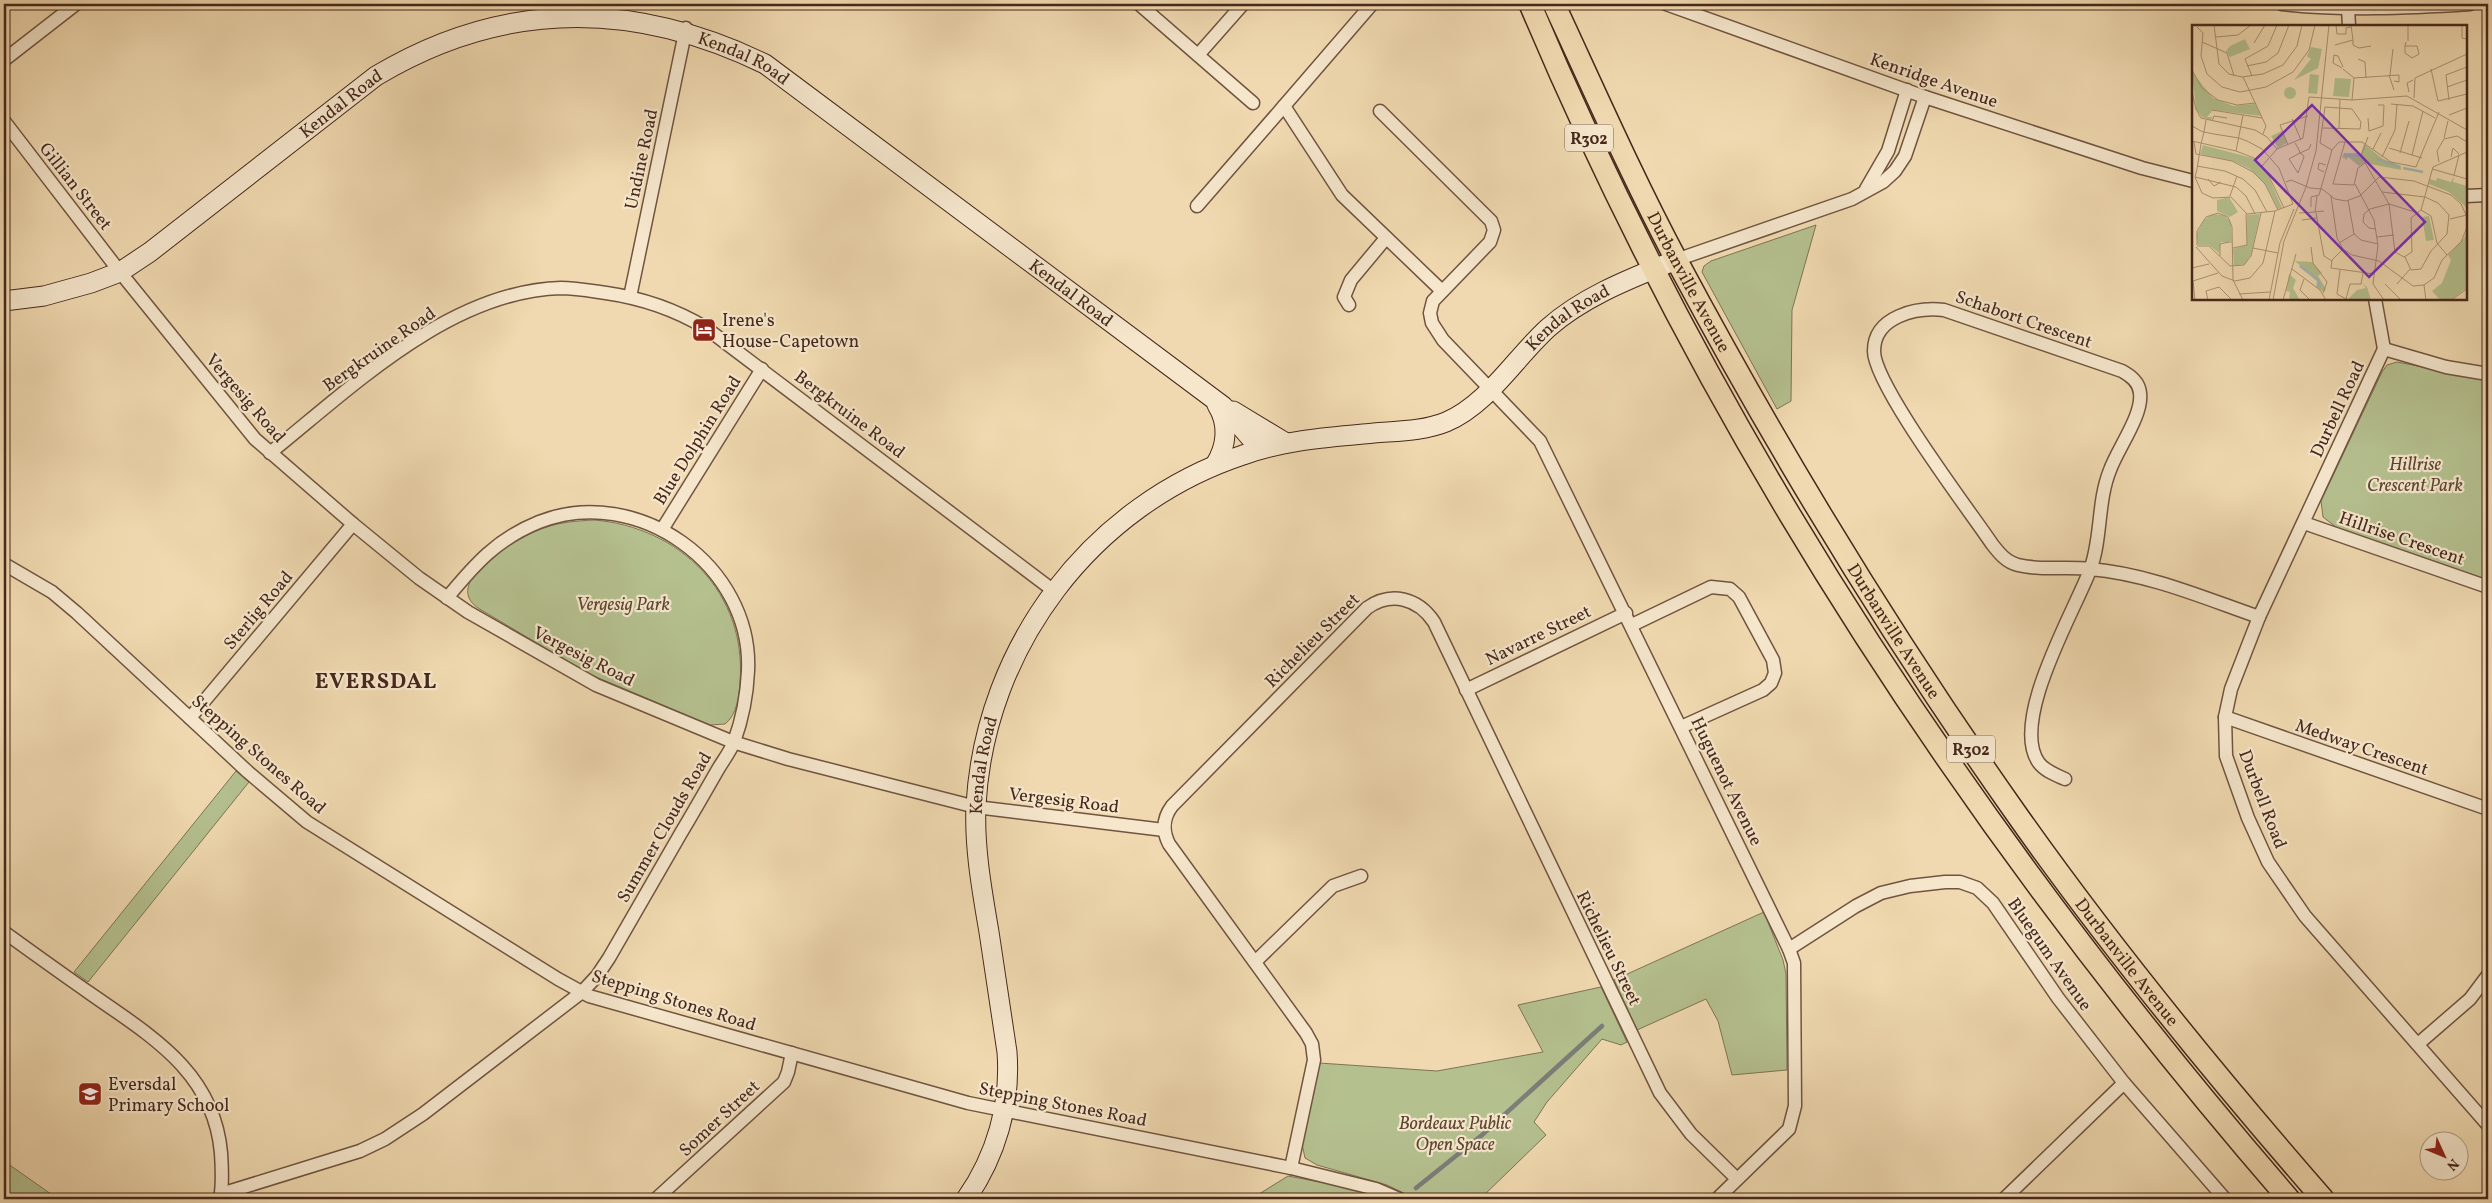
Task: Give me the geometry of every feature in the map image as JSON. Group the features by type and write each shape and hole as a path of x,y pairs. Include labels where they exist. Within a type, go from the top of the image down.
{"main road":[{"name":"Durbanville Avenue","path":"1530,4 1602,165 1652,269 1787,510 1834,588 1943,753 2007,845 2108,981 2289,1199"},
{"name":"Durbanville Avenue","path":"1554,4 1676,260 1815,506 1889,624 1962,736 2029,831 2168,1015 2323,1199"}],"street":[{"path":"4,60 76,4"},
{"path":"1139,4 1253,103"},
{"path":"1198,55 1243,4"},
{"path":"1197,206 1372,4"},
{"name":"Kenridge Avenue","path":"1666,4 1925,97 2134,166 2192,181"},
{"path":"2282,4 2348,8 2402,8 2470,4"},
{"name":"Kendal Road","path":"4,301 68,291 120,272 150,252 396,62 440,40 489,23 578,8 646,18 686,28 728,44 765,64 1219,403 1286,443"},
{"path":"2348,8 2349,25"},
{"name":"Undine Road","path":"630,297 686,28"},
{"path":"1865,191 1888,150 1907,90"},
{"name":"Kendal Road","path":"966,1199 990,1157 1004,1110 1008,1078 1007,1052 979,870 976,806 984,749 998,697 1028,630 1054,591 1081,558 1123,520 1169,488 1215,465 1260,449 1286,443 1425,428 1440,424 1467,410 1559,318 1593,297 1652,269 1852,199 1889,177 1900,164 1925,97"},
{"path":"1284,106 1342,195 1442,291"},
{"name":"Huguenot Avenue","path":"1380,111 1488,217 1493,226 1494,234 1490,242 1442,291 1431,307 1432,323 1462,362 1528,426 1540,441 1632,625 1789,948 1794,963 1794,1114 1789,1129 1784,1135 1717,1199"},
{"name":"Gillian Street","path":"4,121 120,272"},
{"path":"2467,196 2488,194"},
{"path":"1348,305 1344,297 1351,280 1386,238"},
{"name":"Vergesig Road","path":"120,272 240,424 270,453 353,524 447,598 588,681 734,742 788,759 976,806 1164,830"},
{"name":"Bergkruine Road","path":"270,453 368,375 428,331 488,302 540,290 562,288 630,297 694,320 1054,591"},
{"path":"2375,300 2384,349 2446,367 2488,374"},
{"name":"Schabort Crescent","path":"2065,779 2046,769 2033,750 2035,706 2048,665 2090,569 2102,492 2110,469 2140,407 2141,394 2136,381 2122,371 1944,310 1919,309 1891,320 1884,327 1874,351 1878,369 1908,422 2001,555 2017,564 2039,568 2090,569 2162,583 2259,617"},
{"name":"Durbell Road","path":"2384,349 2259,617 2231,689 2224,717 2226,756 2248,818 2268,862 2305,916 2488,1125"},
{"name":"Blue Dolphin Road","path":"662,528 762,370"},
{"path":"1215,465 1222,453 1226,432 1219,403"},
{"name":"Kendal Road","path":"1219,403 1260,449"},
{"name":"Summer Clouds Road","path":"221,1197 360,1151 386,1139 423,1114 582,992 597,976 609,958 734,742 746,696 748,670 747,646 742,626 734,604 711,568 684,543 662,528 639,520 593,512 567,514 540,521 516,532 496,545 477,562 447,598"},
{"name":"Hillrise Crescent","path":"2304,522 2488,587"},
{"name":"Sterlig Road","path":"190,718 353,524"},
{"name":"Stepping Stones Road","path":"4,564 52,592 71,607 190,718 306,822 582,992 968,1103 1291,1168 1376,1189 1398,1199"},
{"path":"1632,625 1711,587 1724,586 1739,597 1773,660 1775,666 1774,678 1763,690 1681,727"},
{"name":"Richelieu Street","path":"1164,830 1166,817 1172,806 1374,603 1399,598 1422,608 1434,622 1660,1093 1691,1134 1737,1180"},
{"name":"Navarre Street","path":"1466,690 1626,613"},
{"name":"Medway Crescent","path":"2224,717 2488,809"},
{"path":"1164,830 1169,844 1306,1033 1313,1050 1313,1066 1291,1168"},
{"path":"1255,962 1333,886 1361,876"},
{"name":"Bluegum Avenue","path":"1789,948 1822,930 1856,906 1881,893 1910,886 1945,882 1968,884 1984,893 1993,903 2058,998 2124,1083 2225,1199"},
{"path":"4,932 156,1039 186,1069 208,1103 216,1127 222,1167 221,1197"},
{"path":"2418,1044 2470,999 2488,975"},
{"name":"Somer Street","path":"656,1199 784,1082 792,1053"},
{"path":"2004,1199 2124,1083"}],"green space":[{"path":"1816,225 1792,310 1791,401 1777,409 1702,272 1704,266 1711,261"},
{"name":"Hillrise Crescent Park","path":"2397,362 2488,379 2488,580 2336,527 2323,517 2321,501 2382,372 2387,365"},
{"name":"Vergesig Park","path":"594,520 625,525 654,536 680,551 702,570 720,593 732,620 739,650 740,682 738,699 732,716 725,724 710,725 589,674 478,608 469,597 469,585 476,573 488,560 503,549 533,532 550,526"},
{"path":"236,771 249,782 88,982 74,972"},
{"path":"1764,912 1783,960 1786,974 1787,1070 1732,1075 1718,1021 1706,999 1637,1030 1614,980"},
{"name":"Bordeaux Public Open Space","path":"1601,987 1627,1042 1621,1045 1602,1039 1547,1102 1534,1122 1546,1135 1480,1199 1416,1199 1387,1185 1317,1165 1305,1158 1302,1144 1319,1063 1437,1071 1543,1052 1518,1005"},
{"path":"4,1161 58,1199 4,1199"},
{"name":"Bordeaux Public Open Space","path":"1288,1176 1347,1187 1383,1199 1251,1199"}],"waterway":[{"path":"1416,1188 1482,1135 1602,1026"}],"place":[{"name":"Irene's House-Capetown","path":"704,330"},
{"name":"Eversdal Primary School","path":"90,1094"}],"district":[{"name":"EVERSDAL","path":"376,680"}]}
